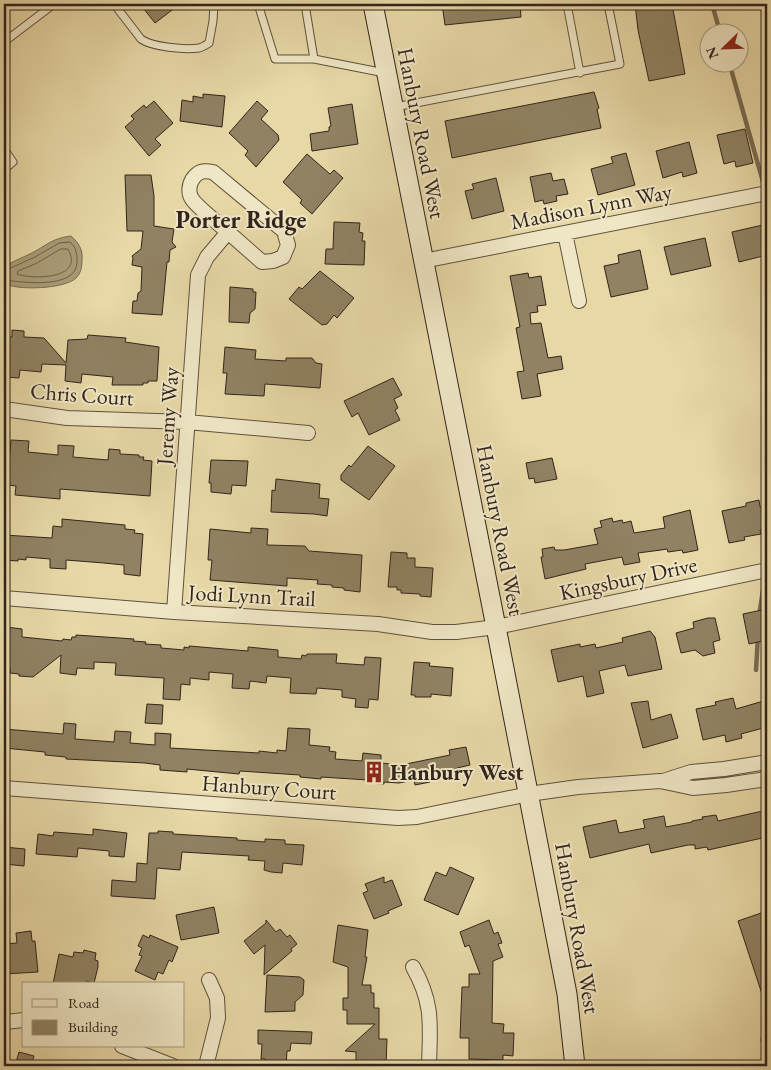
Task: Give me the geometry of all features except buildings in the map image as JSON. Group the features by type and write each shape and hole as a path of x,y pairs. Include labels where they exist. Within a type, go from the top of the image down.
{"main road":[{"name":"Hanbury Road West","path":"372,4 529,794 567,994 575,1066"}],"street":[{"path":"204,170 213,172 284,231 288,244 283,257 262,262 228,232 192,199 189,190 191,181 198,173 204,170"},
{"name":"Madison Lynn Way","path":"423,261 767,193"},
{"name":"Jeremy Way","path":"174,612 198,276 207,256 228,232"},
{"path":"565,233 579,301"},
{"name":"Chris Court","path":"4,409 67,418 188,422 308,433"},
{"name":"Kingsbury Drive","path":"496,627 767,570"},
{"name":"Jodi Lynn Trail","path":"4,598 174,612 378,624 432,632 456,632 496,627"},
{"path":"660,782 691,772 767,762"},
{"path":"660,782 693,788 726,786 761,780 752,765"},
{"name":"Hanbury Court","path":"4,788 398,818 417,817 529,794 586,786 660,782"},
{"path":"413,967 428,998 430,1015 429,1066"},
{"path":"206,1066 218,1018 217,998 209,980"},
{"path":"4,1022 22,1020"},
{"path":"127,1048 173,1066"}],"lane":[{"path":"4,42 54,4"},
{"path":"114,4 146,43 157,46 200,48 209,43 214,4"},
{"path":"258,4 275,59 314,59 386,73"},
{"path":"305,4 314,59"},
{"path":"567,4 580,72"},
{"path":"393,107 620,64 608,4"},
{"path":"4,149 13,162 4,170"}],"water":[{"path":"71,236 78,244 82,253 81,267 76,278 62,285 40,288 10,286 4,283 4,267 55,240"}],"waterway":[{"path":"712,4 717,22"},
{"path":"732,72 763,182"},
{"path":"759,616 764,583"},
{"path":"756,670 758,636"}],"place":[{"name":"Hanbury West","path":"374,772"}],"district":[{"name":"Porter Ridge","path":"241,220"}]}
